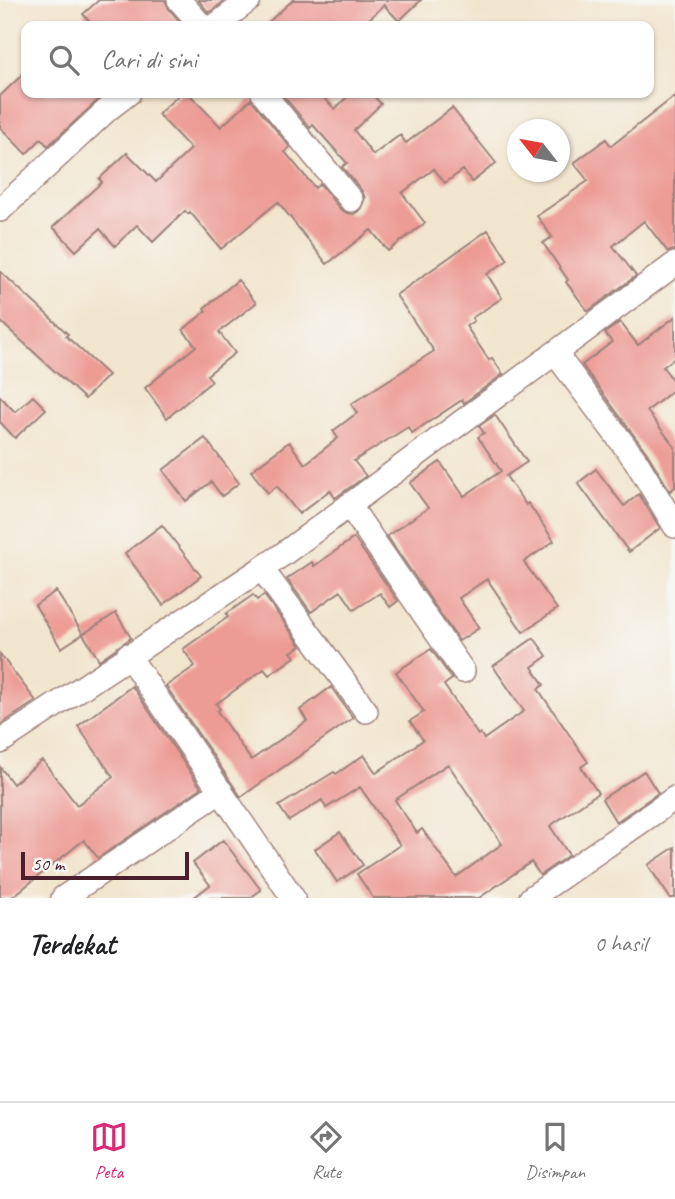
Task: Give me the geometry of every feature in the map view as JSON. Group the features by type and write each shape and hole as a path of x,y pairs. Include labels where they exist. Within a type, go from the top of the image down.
{"street":[{"path":"179,0 198,21"},
{"path":"222,21 249,0"},
{"path":"0,210 123,98"},
{"path":"267,98 351,200"},
{"path":"0,742 262,569 675,264"},
{"path":"555,353 636,461 675,526"},
{"path":"349,505 463,671"},
{"path":"262,569 366,710"},
{"path":"128,655 293,898"},
{"path":"63,898 221,791"},
{"path":"531,898 675,798"}],"building":[{"path":"99,0 165,0 180,21 89,21 83,14"},
{"path":"198,0 226,0 209,13"},
{"path":"293,0 421,0 399,21 384,5 367,21 270,21"},
{"path":"21,76 21,98 101,98 48,146 41,139 26,154 0,127 0,96"},
{"path":"675,96 675,250 668,252 644,221 613,246 636,276 588,311 566,282 568,280 543,243 552,237 537,216 588,181 574,163 606,139 611,146"},
{"path":"176,98 193,98 221,127 251,99 290,147 285,152 315,188 320,184 340,209 347,213 354,214 360,210 365,198 342,167 347,163 313,125 310,128 285,98 324,98 335,109 346,98 376,98 381,104 354,130 373,155 400,135 406,143 452,108 496,163 472,182 463,170 445,183 434,169 402,193 425,223 388,251 371,230 327,264 278,202 221,249 190,212 188,214 185,211 153,242 137,225 115,246 100,229 76,251 53,227 102,182 99,179 127,153 156,182 191,149 158,114"},
{"path":"488,230 508,260 487,274 502,298 472,318 474,321 466,326 489,360 492,358 503,374 464,403 462,400 412,433 408,427 354,461 366,476 335,498 330,490 299,514 277,486 268,493 251,471 289,442 305,464 338,438 333,431 357,413 351,404 434,351 396,295"},
{"path":"0,271 108,375 85,399 0,321"},
{"path":"238,280 256,303 219,332 235,353 207,375 212,381 167,418 145,388 196,346 183,330 206,311 204,308"},
{"path":"675,317 675,358 663,367 675,383 675,389 647,411 675,447 675,487 670,491 647,453 582,365 612,342 605,333 620,322 638,345"},
{"path":"0,396 15,412 33,396 46,409 15,438 0,422"},
{"path":"495,415 527,462 506,476 554,541 524,562 557,609 523,632 487,579 459,598 479,628 459,641 387,536 428,508 410,483 440,462 464,496 501,471 478,437 484,433 479,426"},
{"path":"205,438 239,483 222,496 211,482 186,501 163,470"},
{"path":"596,469 624,506 639,494 660,528 629,552 578,483"},
{"path":"162,525 201,576 163,605 125,553"},
{"path":"354,538 398,601 390,607 380,593 354,610 341,591 311,612 287,579 312,562 314,566"},
{"path":"56,591 83,634 61,648 35,605"},
{"path":"253,595 257,600 264,595 301,646 291,652 295,657 269,675 264,669 216,704 220,709 217,711 251,760 307,721 300,710 331,687 353,718 241,797 166,686 195,666 183,649 228,617 226,614"},
{"path":"116,613 131,638 99,660 83,634"},
{"path":"534,638 547,656 532,667 544,685 538,689 588,762 581,767 598,793 550,826 569,855 540,875 531,862 479,898 373,898 357,874 400,845 360,787 326,808 322,800 289,821 279,806 364,755 376,773 423,740 410,721 424,712 396,672 431,649 452,679 444,685 478,735 480,733 484,739 524,711 493,666","holes":["448,764 502,844 456,877 422,829 417,833 395,800"]},
{"path":"0,654 36,701 0,725"},
{"path":"132,686 201,788 98,858 84,840 11,898 0,898 0,767 13,784 42,760 77,805 113,777 78,726"},
{"path":"644,771 658,793 616,822 602,799"},
{"path":"340,832 363,865 337,882 315,849"},
{"path":"223,840 261,890 250,898 193,898 210,885 193,863"},
{"path":"675,847 675,898 670,898 648,865"}]}
